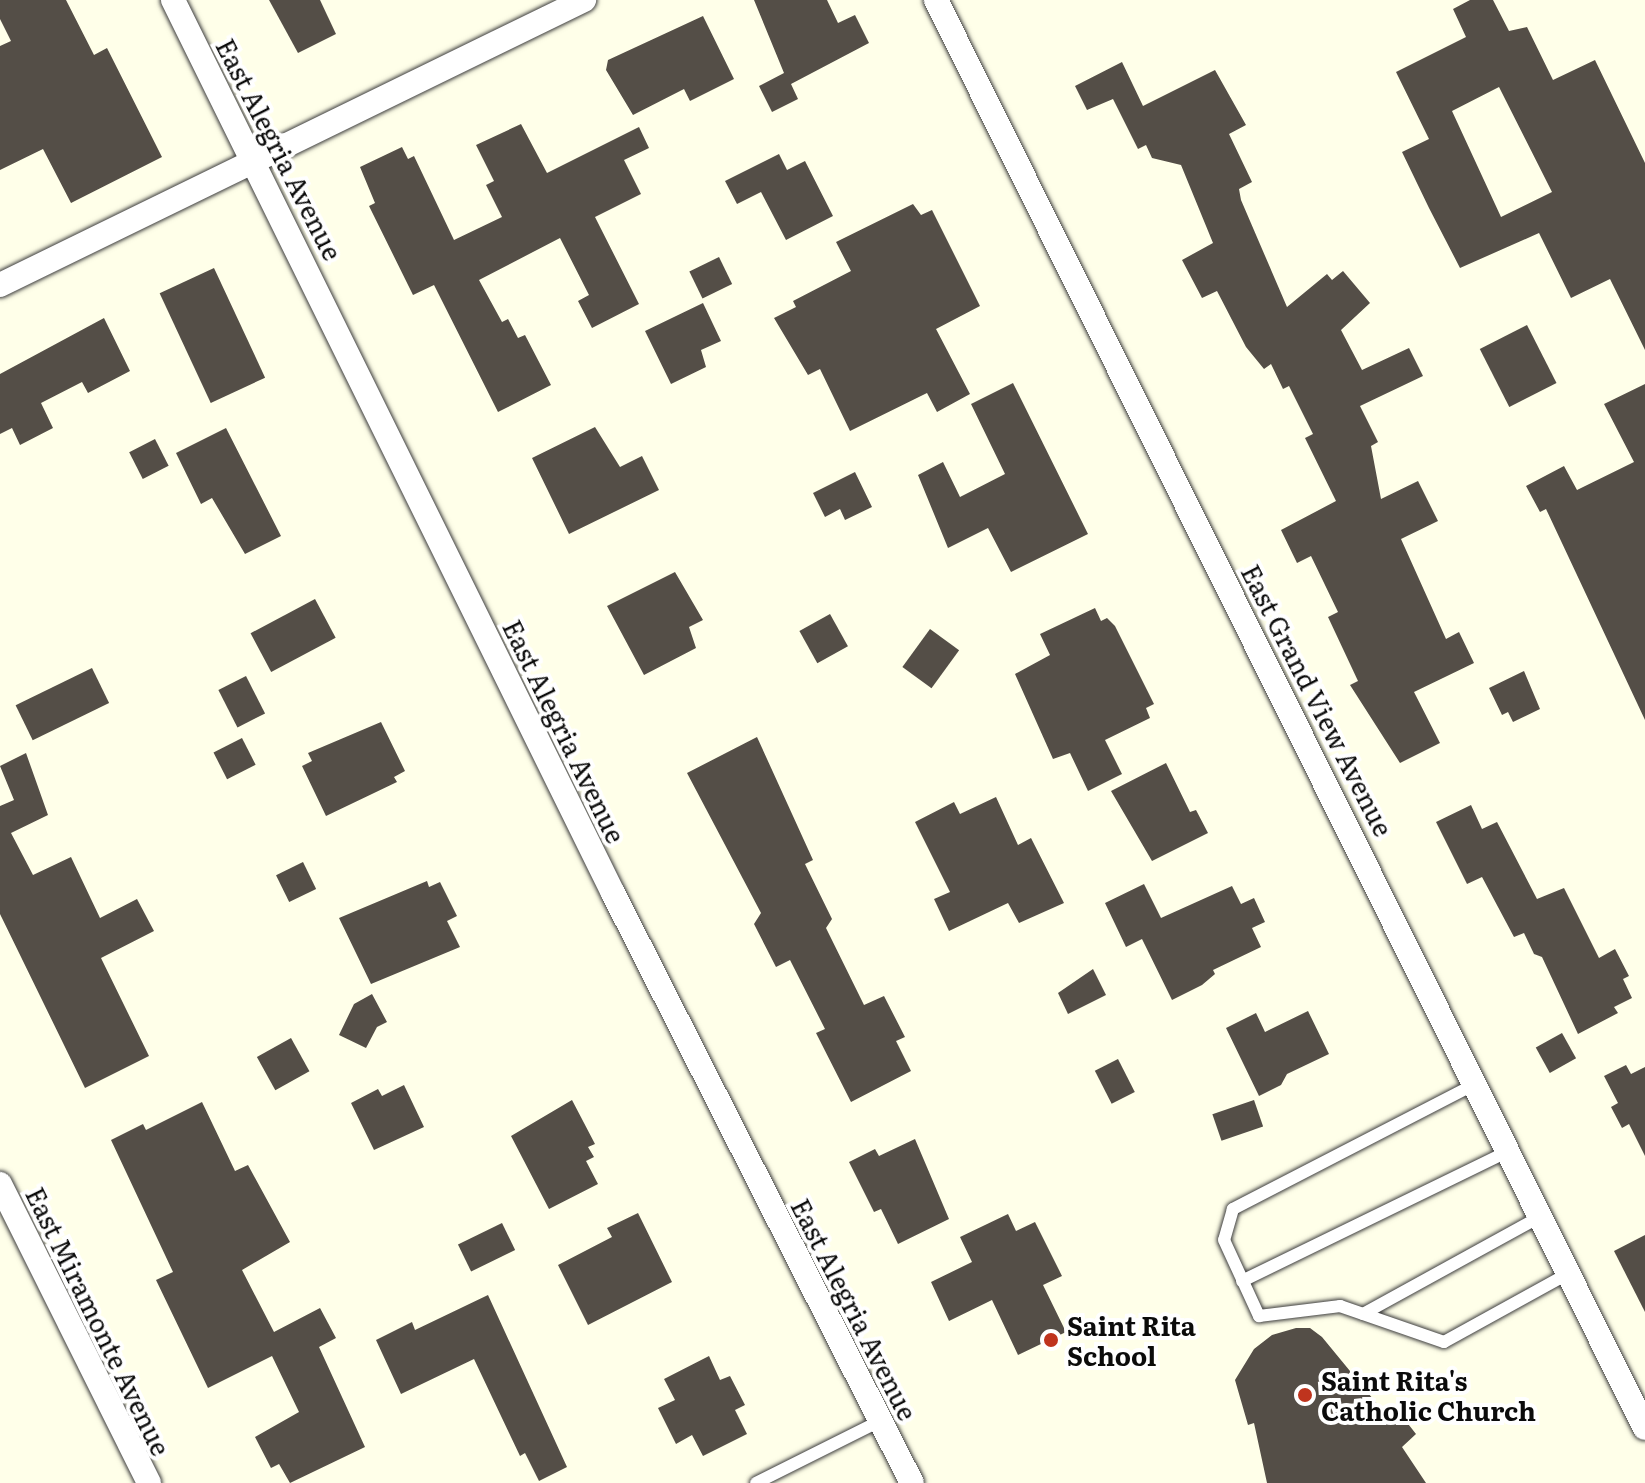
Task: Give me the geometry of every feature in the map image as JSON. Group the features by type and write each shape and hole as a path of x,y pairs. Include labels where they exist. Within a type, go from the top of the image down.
{"street":[{"name":"East Alegria Avenue","path":"173,0 256,162 613,893 912,1483"},
{"path":"0,285 584,0"},
{"name":"East Grand View Avenue","path":"936,0 1543,1215 1645,1428"},
{"name":"East Miramonte Avenue","path":"0,1186 149,1483"}],"lane":[{"path":"1477,1083 1233,1209 1224,1240 1259,1316 1340,1306 1444,1342 1571,1272"},
{"path":"1242,1281 1510,1150"},
{"path":"1363,1314 1543,1215"},
{"path":"756,1483 880,1421"}],"building":[{"path":"0,0 66,0 94,55 107,48 162,157 71,203 43,149 0,170 0,46 11,41 0,19"},
{"path":"269,0 320,0 336,34 298,53"},
{"path":"754,0 827,0 838,23 855,15 869,43 791,84 798,99 772,112 759,86 784,73"},
{"path":"1470,0 1493,0 1509,31 1527,27 1553,80 1595,60 1645,163 1645,350 1610,279 1571,298 1539,233 1460,268 1402,152 1429,139 1396,72 1466,37 1453,9","holes":["1499,87 1552,192 1501,217 1452,111"]},
{"path":"703,16 734,79 690,101 684,89 633,115 606,70 608,60"},
{"path":"1122,62 1143,106 1215,70 1246,125 1229,134 1252,182 1239,189 1241,200 1287,307 1327,274 1332,280 1343,271 1370,303 1341,330 1362,370 1409,348 1423,376 1360,406 1378,442 1371,446 1381,499 1418,481 1438,521 1401,539 1446,639 1459,632 1474,663 1414,692 1440,743 1400,763 1350,685 1358,681 1328,617 1338,612 1311,556 1297,563 1281,530 1336,501 1305,438 1313,434 1289,386 1283,389 1271,364 1264,369 1246,347 1217,291 1202,298 1182,260 1213,243 1181,165 1152,158 1146,145 1138,149 1113,99 1087,110 1075,86"},
{"path":"521,124 547,173 639,127 649,148 624,160 641,194 595,217 639,304 592,328 578,301 589,295 560,238 479,280 502,322 508,319 518,338 525,335 551,385 498,412 434,285 413,295 369,206 375,203 360,167 402,147 408,159 414,156 454,240 502,217 486,185 494,181 476,145"},
{"path":"779,154 787,170 805,161 833,216 786,240 761,192 737,204 725,181"},
{"path":"913,204 921,215 932,210 980,306 936,329 970,394 937,412 927,393 850,431 820,369 808,375 774,318 796,307 793,301 851,271 836,242"},
{"path":"719,257 732,284 702,298 689,271"},
{"path":"214,268 265,378 211,403 160,293"},
{"path":"703,303 721,341 701,350 706,367 671,384 645,331"},
{"path":"104,318 130,371 88,393 82,382 41,403 53,428 20,445 12,428 0,434 0,374"},
{"path":"1527,325 1557,383 1509,407 1480,349"},
{"path":"1013,383 1088,534 1011,572 988,528 948,548 918,475 943,462 960,497 1005,474 971,404"},
{"path":"1645,384 1645,720 1546,509 1540,512 1526,486 1564,466 1577,490 1634,462 1604,404"},
{"path":"595,427 620,467 642,456 659,490 569,534 532,458"},
{"path":"226,428 281,536 245,554 212,498 201,504 176,453"},
{"path":"155,439 169,466 143,479 129,452"},
{"path":"855,472 872,507 845,520 840,509 825,517 813,493"},
{"path":"675,572 703,620 689,627 696,648 644,675 607,606"},
{"path":"315,599 336,638 271,672 251,633"},
{"path":"1095,608 1101,621 1107,618 1115,626 1154,704 1146,708 1150,718 1105,740 1122,774 1088,791 1070,753 1053,759 1015,674 1050,655 1040,634"},
{"path":"830,614 848,646 817,663 799,631"},
{"path":"930,629 959,650 931,688 902,667"},
{"path":"92,668 109,703 33,740 16,705"},
{"path":"1524,671 1540,709 1513,722 1508,712 1502,715 1489,688"},
{"path":"246,676 265,713 237,727 218,690"},
{"path":"381,722 405,771 394,777 397,782 326,816 302,766 312,761 308,753"},
{"path":"757,737 813,860 805,864 832,919 826,928 864,1005 884,996 905,1037 896,1041 911,1071 851,1102 816,1033 825,1029 790,960 776,967 754,924 761,913 687,773"},
{"path":"242,738 256,765 227,779 213,753"},
{"path":"26,753 48,815 11,833 33,875 71,857 100,918 137,899 154,931 101,958 149,1056 85,1088 0,914 0,806 14,800 0,766"},
{"path":"1166,763 1190,812 1196,810 1208,833 1152,861 1111,791"},
{"path":"996,797 1018,845 1031,838 1064,903 1019,923 1008,903 949,931 934,899 950,892 915,822 954,802 960,814"},
{"path":"1471,805 1482,829 1497,822 1537,899 1564,888 1599,958 1615,949 1629,976 1623,979 1632,998 1614,1007 1618,1013 1578,1034 1542,957 1534,954 1524,933 1514,937 1482,877 1467,884 1436,822"},
{"path":"303,862 316,889 289,902 276,875"},
{"path":"427,881 429,887 440,882 457,916 447,921 460,947 371,984 339,918"},
{"path":"1144,884 1161,918 1232,886 1241,904 1254,898 1265,922 1252,928 1261,947 1213,970 1215,974 1202,985 1172,1000 1142,939 1126,947 1105,903"},
{"path":"1093,969 1106,995 1068,1014 1058,993"},
{"path":"372,994 387,1022 377,1027 366,1048 339,1035 354,1004"},
{"path":"1308,1011 1329,1054 1287,1074 1281,1085 1259,1096 1226,1028 1256,1013 1265,1032"},
{"path":"1562,1033 1576,1058 1550,1073 1536,1048"},
{"path":"291,1038 309,1071 275,1090 257,1057"},
{"path":"1118,1059 1135,1092 1112,1104 1095,1071"},
{"path":"1626,1065 1631,1074 1645,1067 1645,1156 1629,1124 1622,1128 1611,1107 1618,1103 1604,1076"},
{"path":"404,1085 424,1127 374,1150 351,1103 378,1089 382,1096"},
{"path":"572,1100 595,1144 588,1147 594,1157 586,1161 598,1184 549,1209 511,1136"},
{"path":"1254,1100 1263,1126 1222,1141 1212,1114"},
{"path":"202,1102 235,1171 248,1165 290,1242 242,1270 274,1332 320,1308 336,1338 319,1347 365,1447 290,1483 279,1464 271,1468 255,1437 299,1412 272,1356 208,1388 156,1280 173,1272 111,1140 143,1124 146,1130"},
{"path":"915,1139 949,1219 898,1244 881,1209 874,1212 849,1162 875,1149 879,1156"},
{"path":"638,1213 672,1282 588,1325 558,1265 612,1237 607,1228"},
{"path":"1008,1214 1016,1231 1035,1222 1062,1276 1043,1285 1066,1332 1018,1355 992,1300 949,1321 931,1282 972,1262 960,1237"},
{"path":"502,1223 515,1250 471,1271 458,1244"},
{"path":"1645,1235 1645,1312 1614,1251"},
{"path":"488,1295 567,1467 539,1481 525,1453 520,1456 474,1359 401,1394 376,1340 412,1322 415,1330"},
{"name":"Saint Rita's Catholic Church","path":"1296,1328 1310,1328 1322,1337 1387,1416 1398,1411 1416,1434 1402,1447 1426,1483 1267,1483 1254,1423 1248,1425 1235,1380 1254,1349 1272,1335"},
{"path":"709,1356 720,1380 730,1376 745,1405 735,1410 747,1434 703,1456 692,1435 676,1444 658,1408 675,1400 664,1379"}],"place":[{"name":"Saint Rita School","path":"1051,1340"},
{"name":"Saint Rita's Catholic Church","path":"1305,1395"}]}
